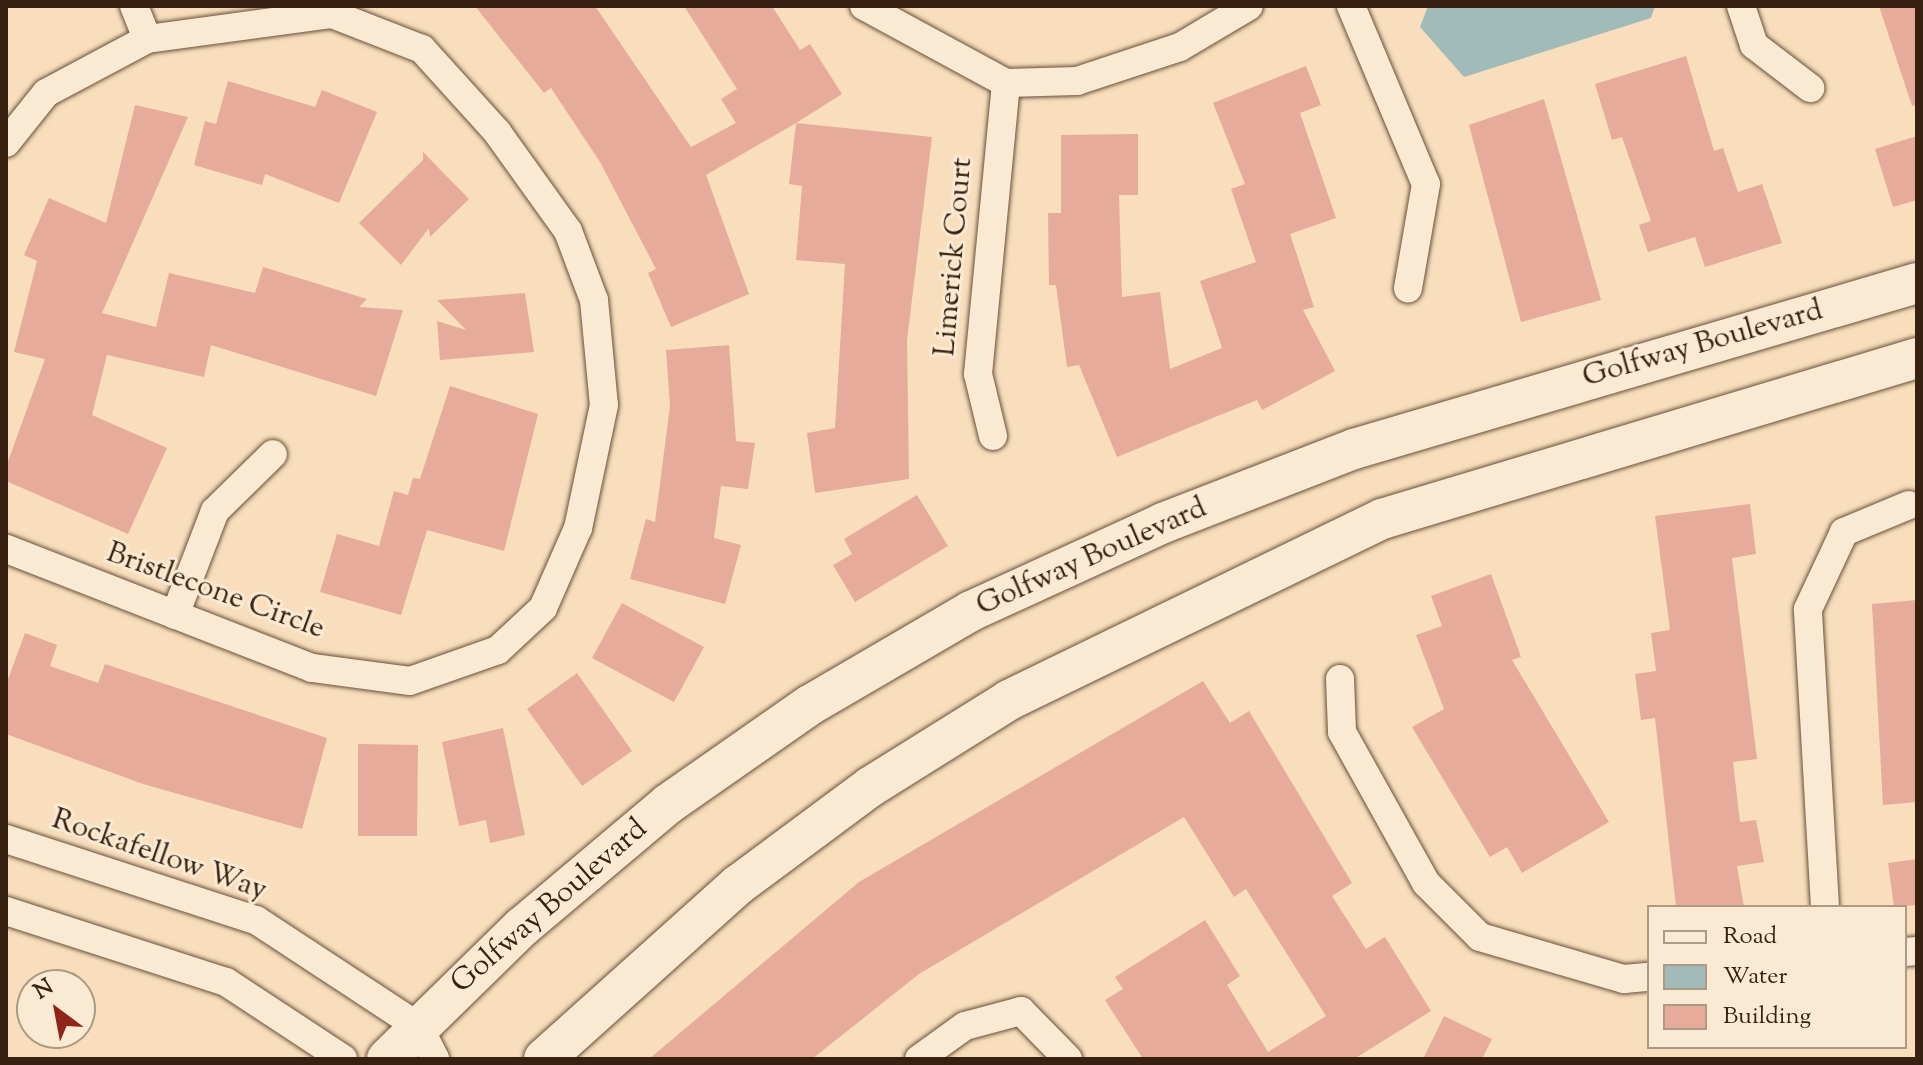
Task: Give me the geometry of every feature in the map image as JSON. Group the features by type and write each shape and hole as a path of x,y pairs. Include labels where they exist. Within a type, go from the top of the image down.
{"street":[{"path":"134,6 147,39"},
{"path":"864,6 1006,83 1077,81 1180,47 1249,6"},
{"path":"1351,6 1426,184 1408,288"},
{"path":"1741,6 1754,45 1810,88"},
{"name":"Bristlecone Circle","path":"6,143 46,93 147,39 332,14 422,49 497,132 568,231 594,300 604,405 578,528 543,608 498,650 410,681 312,668 6,549"},
{"name":"Limerick Court","path":"993,436 978,374 1006,83"},
{"name":"Golfway Boulevard","path":"387,1059 427,1043 668,804 810,705 971,611 1163,523 1354,449 1917,283"},
{"path":"544,1059 738,885 870,787 1009,700 1382,519 1917,358"},
{"path":"175,615 215,511 273,454"},
{"path":"1825,905 1808,609 1844,532 1909,505"},
{"path":"1340,679 1342,732 1426,883 1480,937 1610,976 1647,977"},
{"name":"Rockafellow Way","path":"6,839 256,920 427,1043"},
{"path":"6,911 226,982 343,1059"},
{"path":"919,1059 965,1026 1021,1011 1068,1059"}],"water":[{"path":"1428,6 1655,6 1651,18 1464,77 1420,27"}],"building":[{"path":"475,6 595,6 691,147 736,123 721,99 737,89 684,6 772,6 800,50 810,44 842,94 706,175 749,294 671,327 648,273 656,269 600,162 551,88 544,93"},
{"path":"1879,6 1917,6 1917,105 1912,106"},
{"path":"1686,56 1714,151 1723,148 1738,192 1762,184 1782,243 1705,267 1695,237 1648,252 1639,225 1651,221 1622,137 1612,140 1595,84"},
{"path":"1306,66 1321,105 1300,113 1336,218 1290,234 1314,307 1303,310 1335,371 1262,410 1257,400 1117,457 1079,365 1067,367 1056,285 1049,285 1048,213 1061,213 1061,135 1138,134 1138,195 1119,195 1122,297 1160,292 1170,369 1222,348 1200,281 1256,262 1231,189 1245,184 1213,103"},
{"path":"228,81 315,107 322,90 377,112 339,203 265,174 262,185 194,165 205,121 216,124"},
{"path":"1544,99 1601,300 1521,322 1469,125"},
{"path":"135,105 188,117 102,313 156,327 169,273 255,293 263,267 367,299 359,307 403,310 376,396 211,345 204,377 107,355 92,415 167,448 128,534 6,481 6,467 45,359 14,352 37,261 24,255 49,198 106,223"},
{"path":"796,123 932,137 907,340 909,479 815,493 807,433 835,428 845,264 796,260 802,186 789,184"},
{"path":"1917,136 1917,200 1893,207 1875,149"},
{"path":"423,152 469,199 430,237 429,228 401,265 359,223 423,160"},
{"path":"525,293 534,352 440,360 437,321 466,330 437,300"},
{"path":"729,345 736,441 755,443 748,489 721,486 714,538 741,545 725,604 630,579 646,519 655,522 670,406 666,350"},
{"path":"450,386 538,414 504,551 427,530 401,615 320,592 337,534 379,546 394,491 408,495 413,478 420,479"},
{"path":"917,495 948,546 855,602 833,565 852,554 844,539"},
{"path":"1750,504 1756,554 1732,558 1757,759 1733,762 1740,822 1756,820 1764,862 1737,866 1744,905 1676,905 1655,718 1641,720 1635,674 1656,671 1651,633 1670,630 1655,516"},
{"path":"1491,574 1521,657 1512,660 1609,822 1522,873 1507,847 1490,857 1412,727 1444,709 1416,635 1442,626 1431,596"},
{"path":"1917,600 1917,802 1883,805 1872,604"},
{"path":"622,603 704,647 674,702 592,658"},
{"path":"25,633 57,645 50,666 98,683 105,664 327,738 302,829 143,784 6,734 6,685"},
{"path":"577,673 632,751 582,786 527,709"},
{"path":"1203,681 1230,723 1249,711 1352,883 1332,896 1366,949 1385,937 1431,1011 1354,1059 1143,1059 1105,1000 1123,989 1115,977 1205,920 1240,976 1227,985 1268,1052 1326,1016 1246,889 1234,897 1184,817 919,974 812,1059 649,1059 859,882"},
{"path":"503,728 525,835 490,843 486,820 459,826 442,742"},
{"path":"358,744 418,745 417,836 358,836"},
{"path":"1917,859 1917,905 1894,905 1888,863"},
{"path":"1444,1016 1492,1039 1482,1059 1423,1059"}]}
